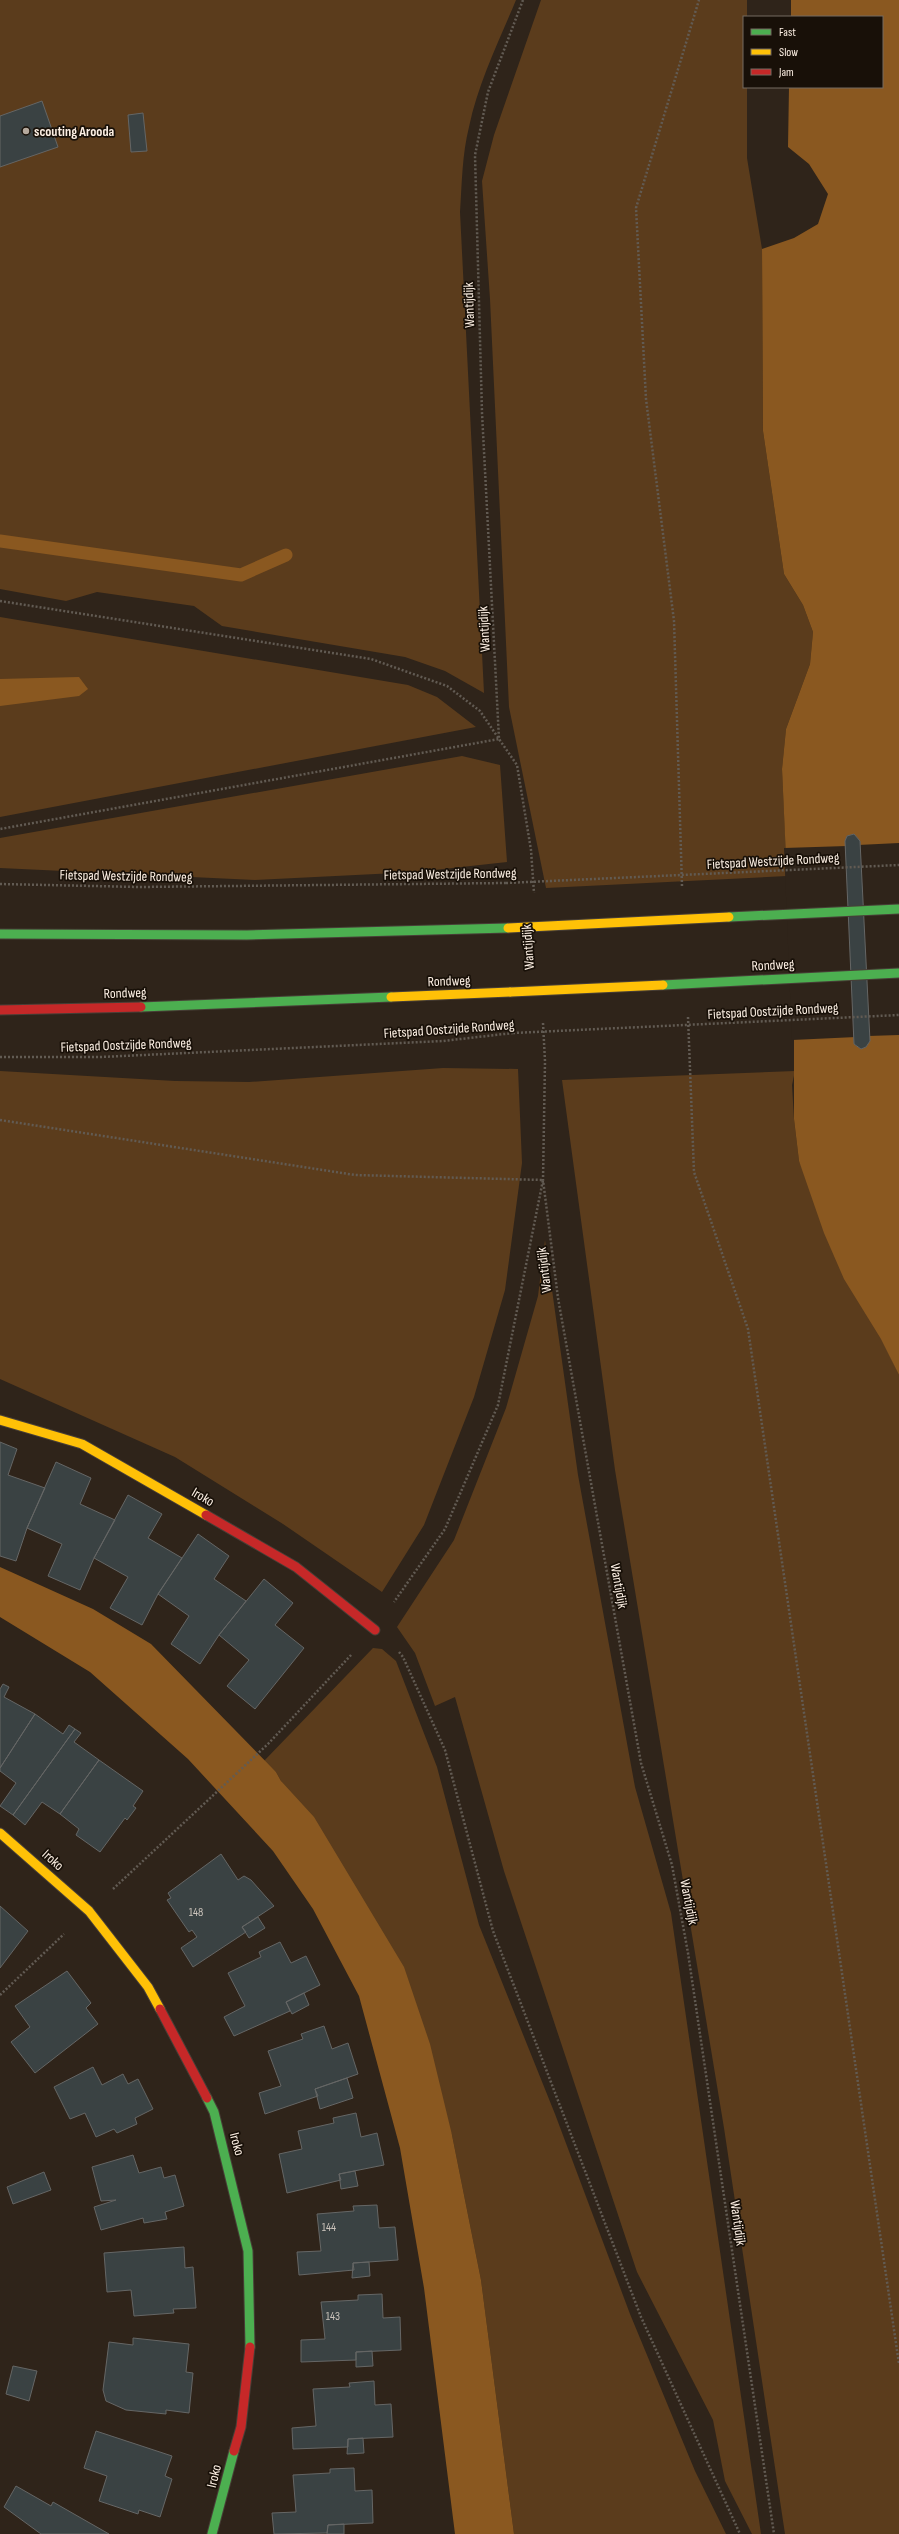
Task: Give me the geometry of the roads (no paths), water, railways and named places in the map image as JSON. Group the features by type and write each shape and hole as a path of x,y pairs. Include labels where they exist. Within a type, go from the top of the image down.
{"main road":[{"path":"0,934 239,935 508,928 899,909"},
{"name":"Rondweg","path":"0,1010 119,1008 511,992 899,973"},
{"name":"Iroko","path":"0,1420 82,1444 296,1567 375,1630"},
{"name":"Iroko","path":"0,1833 89,1911 148,1987 214,2112 248,2250 250,2359 242,2420 222,2502 212,2534"}],"waterway":[{"path":"0,541 241,575 286,555"}],"place":[{"name":"scouting Arooda","path":"26,131"}]}
